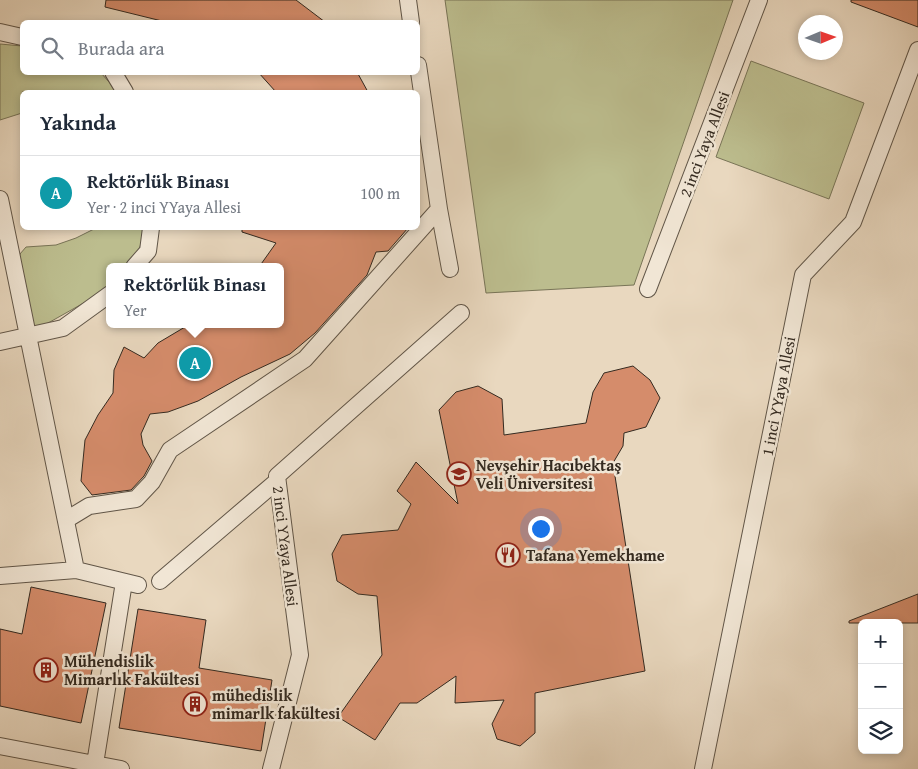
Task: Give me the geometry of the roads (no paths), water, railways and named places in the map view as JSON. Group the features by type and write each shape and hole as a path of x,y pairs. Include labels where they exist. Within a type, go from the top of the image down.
{"street":[{"path":"408,0 411,20"},
{"name":"2 inci Yaya Allesi","path":"648,289 759,0"},
{"path":"0,32 20,37"},
{"name":"1 inci YYaya Allesi","path":"703,769 803,275 854,222 918,50"},
{"path":"115,75 124,90"},
{"path":"419,75 439,209 450,269"},
{"path":"0,199 76,570"},
{"path":"66,520 89,506 136,498 152,482 170,450 305,359 439,209"},
{"path":"138,263 148,251 151,230"},
{"path":"0,342 63,328 106,297"},
{"name":"2 inci YYaya Allesi","path":"271,769 300,655 277,476 461,313"},
{"path":"160,581 277,482"},
{"path":"0,576 76,570 131,584 95,764"},
{"path":"0,746 121,769"}],"place":[{"name":"Rektörlük Binası","path":"195,363"},
{"name":"Nevşehir Hacıbektaş Veli Üniversitesi","path":"459,474"},
{"name":"Tafana Yemekhame","path":"508,555"},
{"name":"Mühendislik Mimarlık Fakültesi","path":"46,670"},
{"name":"mühedislik mimarlk fakültesi","path":"195,704"}]}
